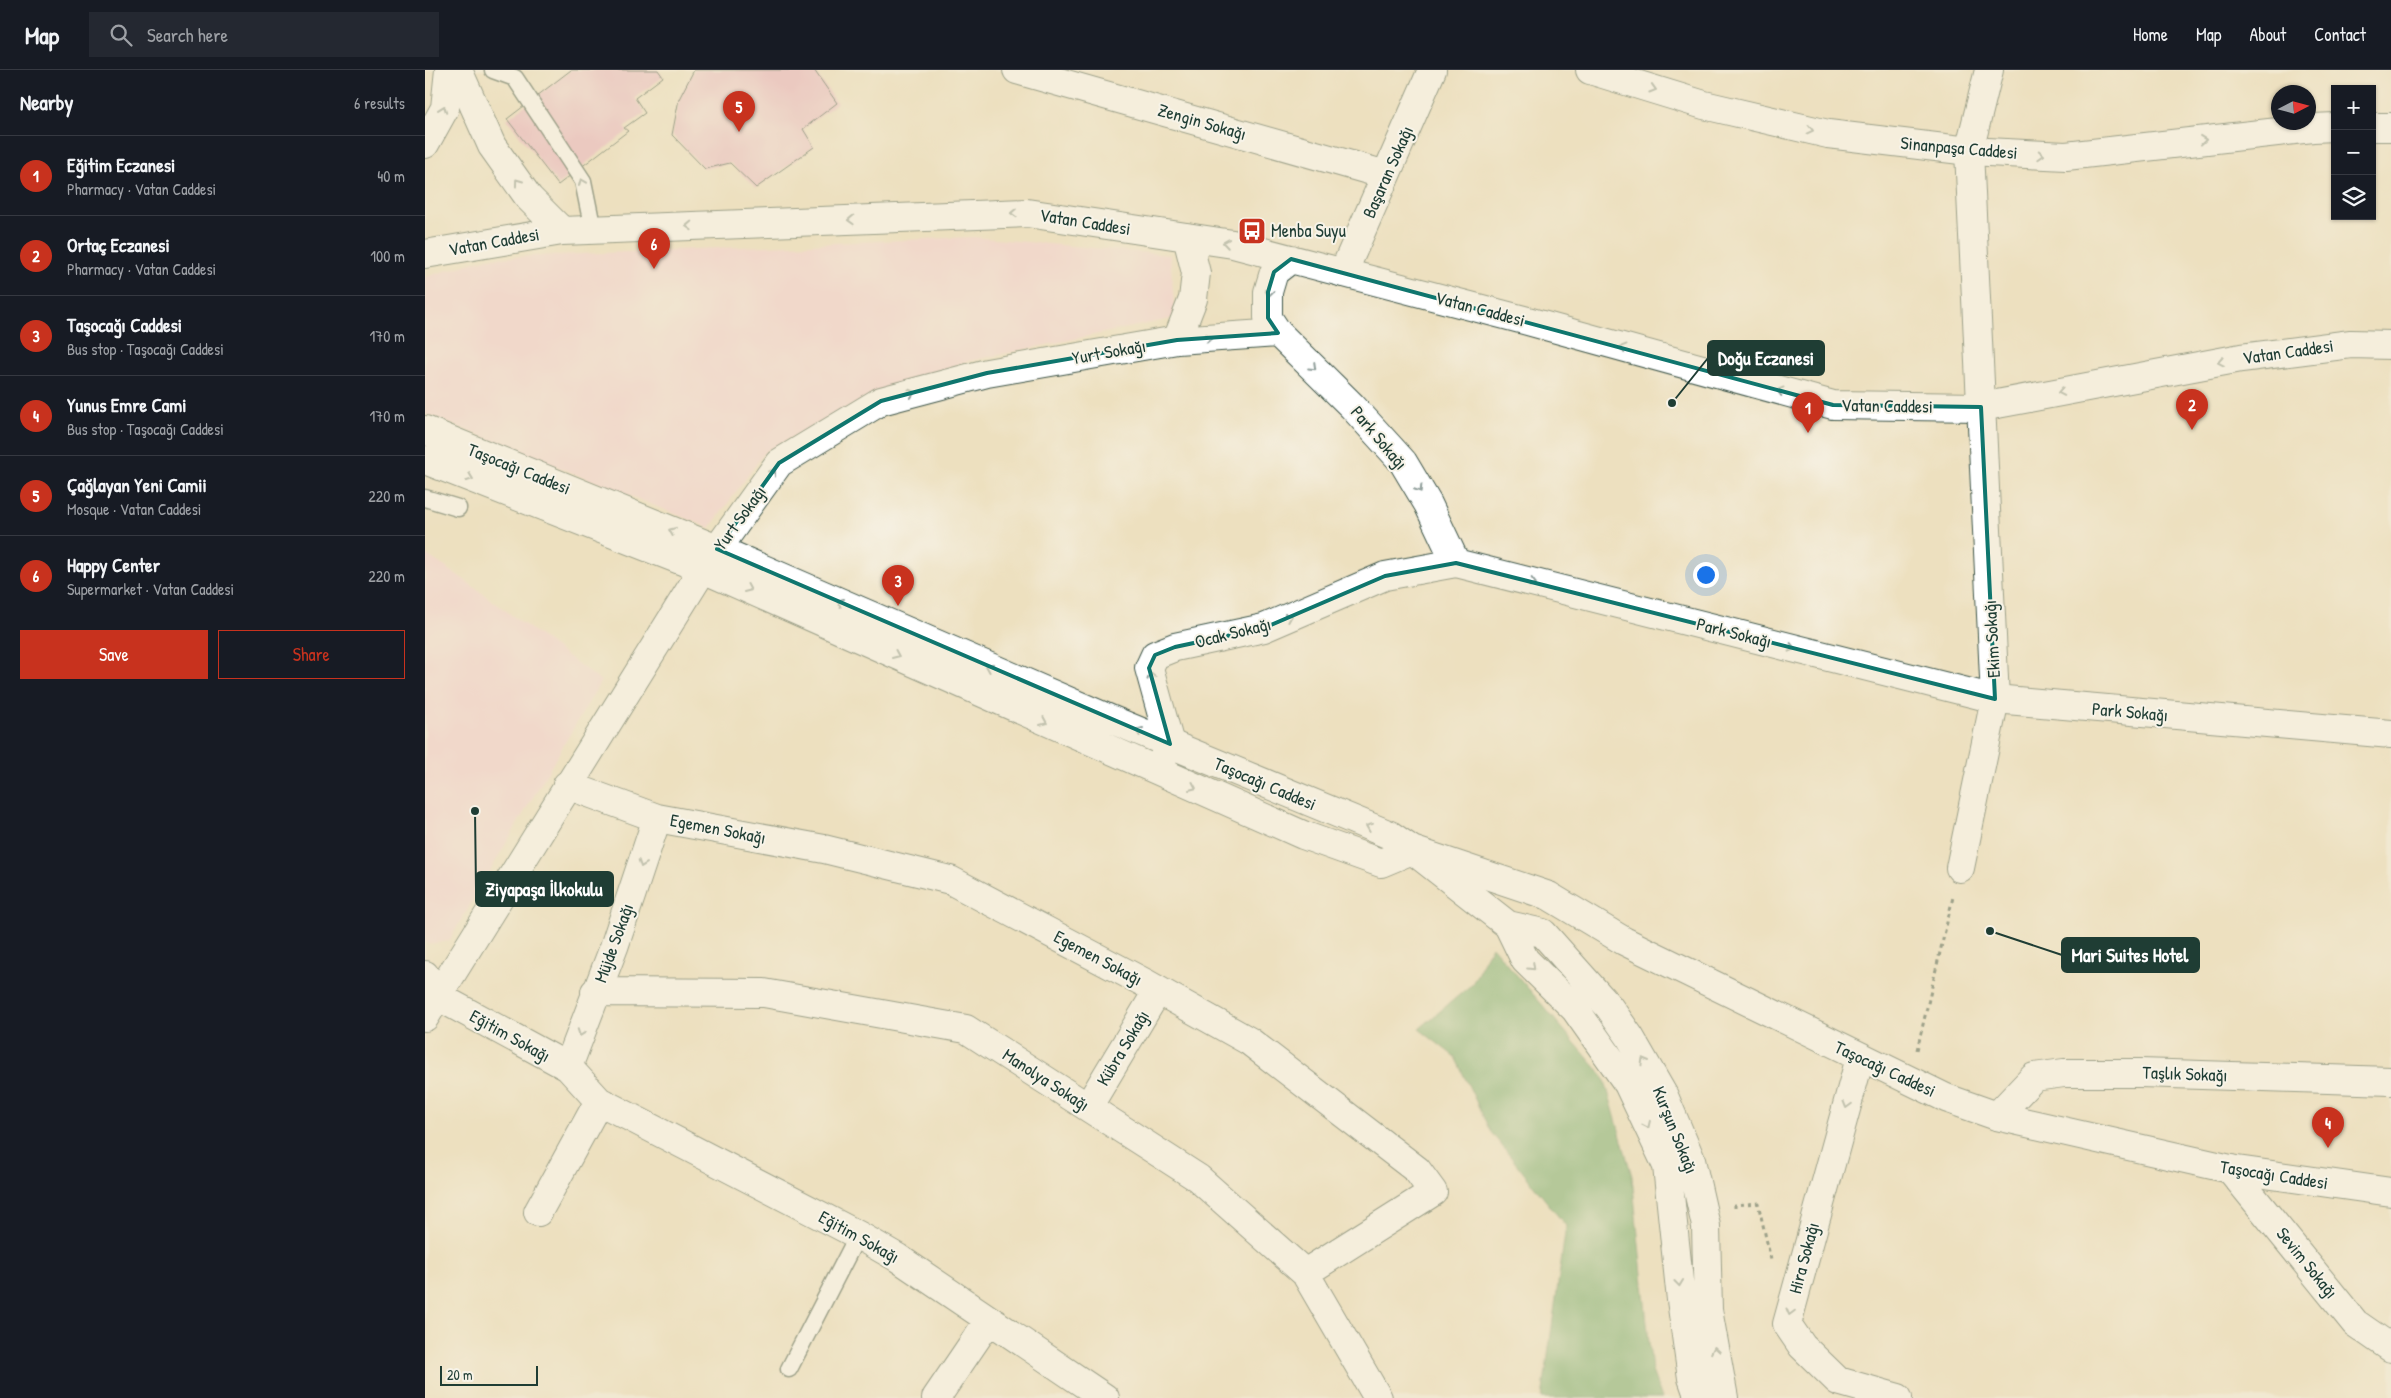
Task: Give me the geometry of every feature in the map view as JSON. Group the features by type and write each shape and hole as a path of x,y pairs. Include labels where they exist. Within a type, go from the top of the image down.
{"street":[{"path":"425,144 445,108 449,70"},
{"name":"Vatan Caddesi","path":"458,70 492,146 529,198 562,231"},
{"name":"Zengin Sokağı","path":"1017,70 1387,175"},
{"name":"Başaran Sokağı","path":"1343,273 1433,70"},
{"name":"Sinanpaşa Caddesi","path":"1590,70 1704,105 1828,134 1969,151 2066,156 2303,129 2331,128"},
{"name":"Ekim Sokağı","path":"1960,868 1995,699 1969,151 1989,70"},
{"path":"2376,127 2391,127"},
{"name":"Vatan Caddesi","path":"425,254 562,231 1027,213 1233,244 1833,405 1981,407 2241,358 2351,344 2391,345"},
{"path":"1177,340 1193,299 1197,273 1187,237"},
{"name":"Park Sokağı","path":"1291,260 1274,272 1268,292 1268,318 1278,333 1352,406 1403,462 1428,504 1456,563 1995,699 2391,734"},
{"name":"Yurt Sokağı","path":"428,995 567,785 710,559 779,463 881,401 987,373 1177,340 1278,333"},
{"name":"Taşocağı Caddesi","path":"425,430 710,559 1157,772 1303,835 1381,863 1412,850"},
{"name":"Taşocağı Caddesi","path":"425,460 710,559 1170,744 1390,836 1412,850 1549,896 1624,941 1860,1058 1946,1098 1997,1116 2230,1169 2391,1192"},
{"name":"Ocak Sokağı","path":"1170,744 1149,668 1155,655 1175,647 1264,628 1385,576 1456,563"},
{"path":"1157,772 1170,744"},
{"name":"Egemen Sokağı","path":"567,785 657,818 824,849 950,880 1158,990 1249,1041 1417,1170 1433,1192 1305,1273"},
{"name":"Müjde Sokağı","path":"568,1067 595,992 614,947 657,818"},
{"name":"Kurşun Sokağı","path":"1412,850 1508,925 1543,933 1609,1007 1630,1036 1665,1096 1691,1160 1707,1226 1708,1310 1724,1398"},
{"name":"Kurşun Sokağı","path":"1508,925 1525,960 1575,1009 1628,1084 1667,1166 1681,1300 1693,1378 1699,1398"},
{"name":"Kübra Sokağı","path":"1088,1107 1158,990"},
{"name":"Manolya Sokağı","path":"595,992 764,993 966,1029 1198,1178 1305,1273 1378,1398"},
{"name":"Eğitim Sokağı","path":"428,995 568,1067 599,1101 858,1234 898,1258 1105,1398"},
{"name":"Hira Sokağı","path":"1860,1058 1787,1324 1801,1346 1838,1381 1899,1398"},
{"name":"Taşlık Sokağı","path":"1997,1116 2034,1077 2064,1073 2140,1072 2391,1081"},
{"path":"538,1212 599,1101"},
{"name":"Sevim Sokağı","path":"2230,1169 2355,1323 2391,1348"},
{"path":"936,1398 989,1320"}],"lane":[{"path":"493,70 515,78 583,181 593,230"},
{"path":"425,498 458,508"},
{"path":"789,1368 858,1234"}],"path":[{"path":"1909,1080 1960,868"},
{"path":"1735,1205 1758,1203"}],"highlighted area":[{"path":"1291,259 1833,405 1981,407 1995,699 1456,563 1385,576 1264,628 1175,647 1155,655 1149,668 1170,744 717,549 779,463 881,401 987,373 1177,340 1278,333 1268,318 1268,292 1274,272"}],"shaded area":[{"path":"973,237 1170,255 1175,318 965,362 831,417 765,452 710,528 425,414 425,277 488,258"},
{"path":"425,554 459,576 601,681 449,941 428,944 425,942"}],"green space":[{"path":"1492,946 1604,1077 1632,1176 1652,1371 1662,1398 1542,1398 1566,1226 1490,1131 1455,1057 1419,1029 1472,984"}],"building":[{"path":"571,70 658,70 663,77 635,98 645,113 624,128 628,131 558,185 507,119"},
{"path":"694,70 814,70 837,103 803,129 814,147 756,188 730,163 705,169 672,135 679,99"}],"place":[{"name":"Çağlayan Yeni Camii","path":"739,132"},
{"name":"Menba Suyu","path":"1252,231"},
{"name":"Happy Center","path":"654,269"},
{"name":"Doğu Eczanesi","path":"1672,403"},
{"name":"Ortaç Eczanesi","path":"2192,430"},
{"name":"Eğitim Eczanesi","path":"1808,433"},
{"name":"Taşocağı Caddesi","path":"898,606"},
{"name":"Ziyapaşa İlkokulu","path":"475,811"},
{"name":"Mari Suites Hotel","path":"1990,931"},
{"name":"Yunus Emre Cami","path":"2328,1148"}]}
